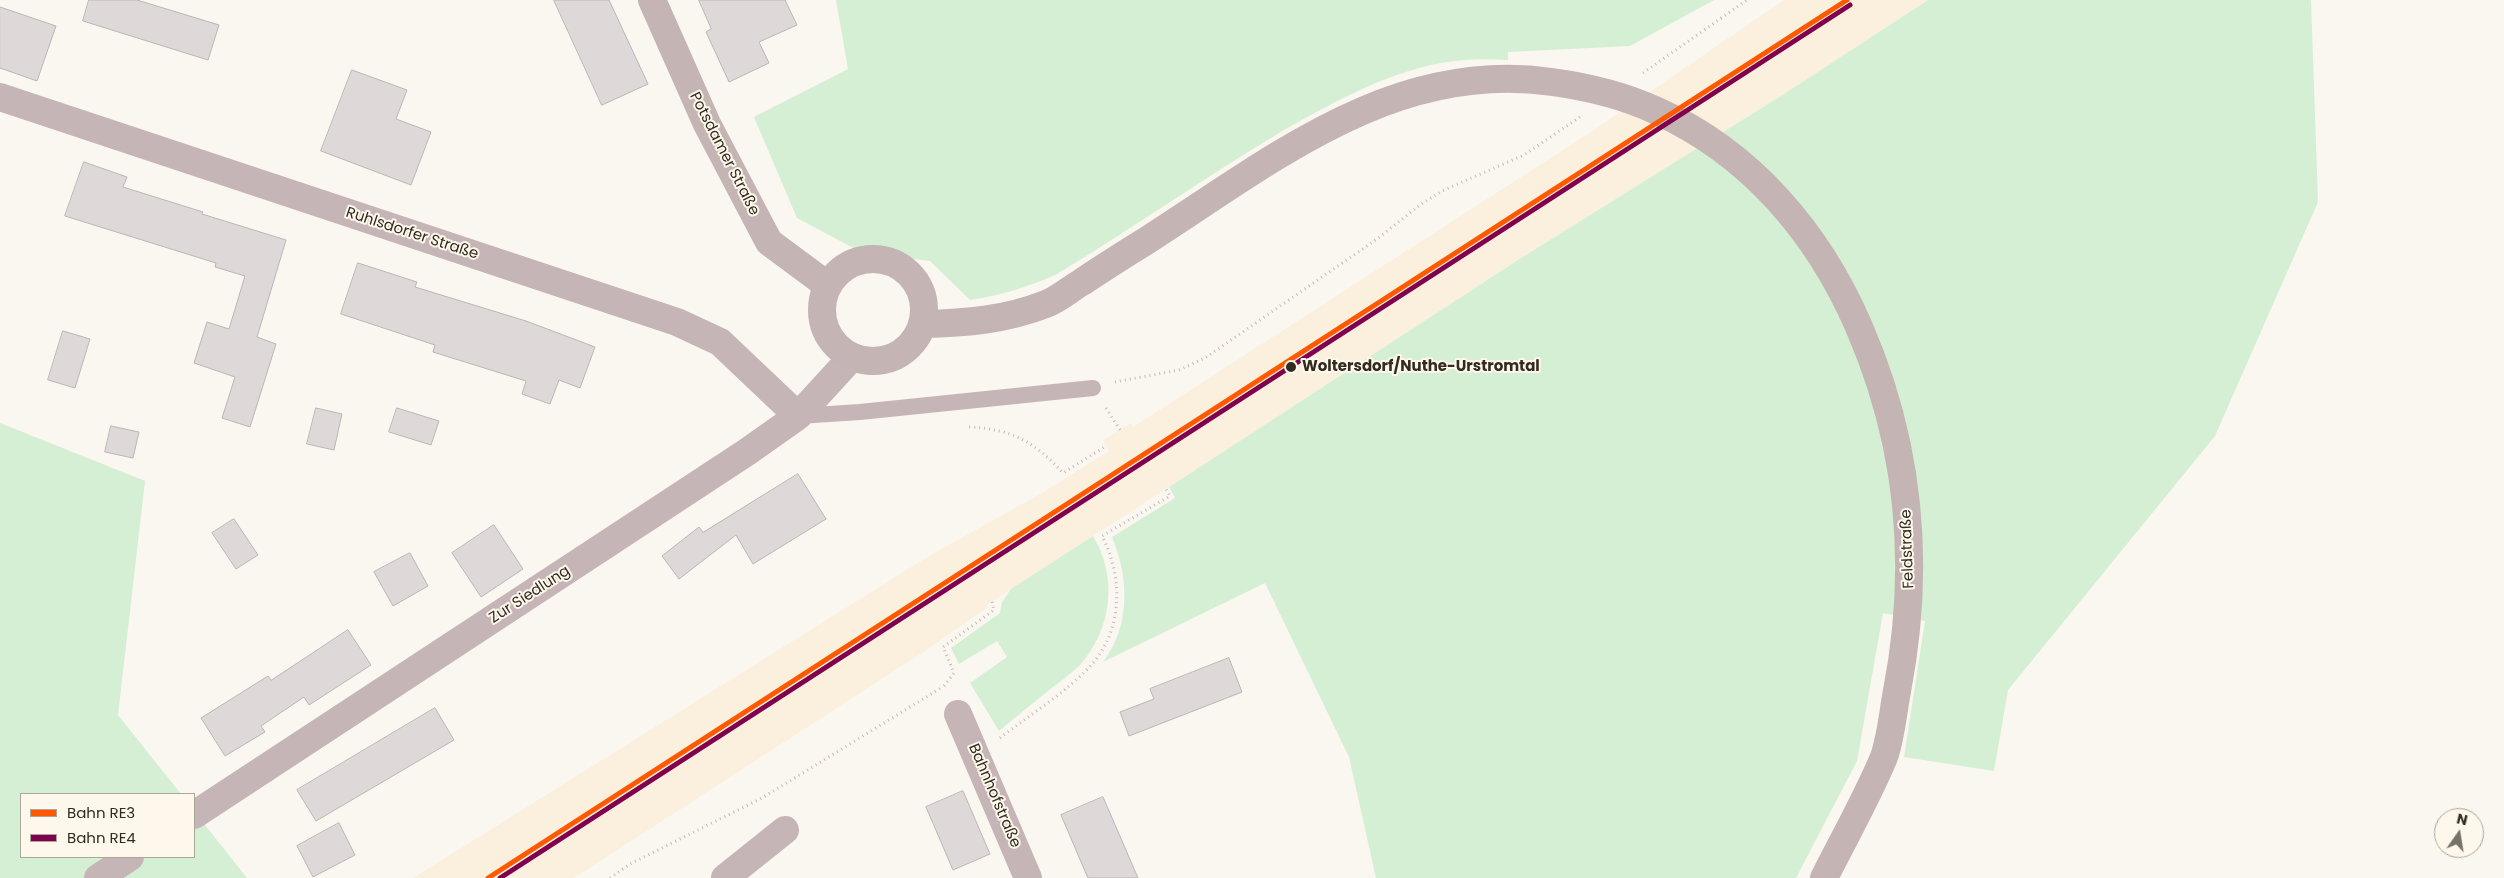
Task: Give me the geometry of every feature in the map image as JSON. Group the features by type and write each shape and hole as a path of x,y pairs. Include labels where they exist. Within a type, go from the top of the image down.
{"street":[{"name":"Potsdamer Straße","path":"652,0 706,124 769,242 827,285"},
{"name":"Feldstraße","path":"922,324 979,322 1048,303 1280,153 1357,112 1428,87 1469,80 1531,79 1607,92 1631,99 1684,124 1736,159 1778,199 1801,226 1838,283 1870,354 1895,434 1904,475 1909,532 1908,627 1885,754 1824,878"},
{"name":"Ruhlsdorfer Straße","path":"0,97 677,322 720,342 798,416"},
{"path":"870,260 886,261 901,268 913,278 921,292 924,308 922,324 915,340 902,353 886,360 869,362 852,357 838,347 827,333 822,317 823,299 827,285 840,271 854,263 870,260"},
{"name":"Zur Siedlung","path":"195,814 748,452 798,416 852,357"},
{"name":"Bahnhofstraße","path":"958,714 978,756 1028,878"},
{"path":"725,878 785,830"},
{"path":"98,878 128,858"}],"lane":[{"path":"798,416 860,412 1093,388"}],"path":[{"path":"1634,79 1747,0"},
{"path":"1093,388 1179,370 1205,358 1377,239 1420,205 1442,191 1524,155 1586,112"},
{"path":"962,426 986,428 1022,438 1038,448 1063,473 1106,446"},
{"path":"978,756 1079,677 1093,663 1104,647 1117,611 1113,563 1102,536 1170,496 1166,489"},
{"path":"610,878 630,864 762,798 944,686 954,673 943,647 994,610 992,601"},
{"path":"944,686 958,714"}],"shaded area":[{"path":"1784,0 1928,0 1784,94 1518,260 987,605 988,607 928,649 574,878 413,878 929,556 1042,493 1109,451 1103,440 1131,423 1133,427 1594,130"}],"green space":[{"path":"836,0 1714,0 1630,46 1508,52 1508,60 1481,59 1455,61 1432,65 1388,78 1345,97 1284,130 1057,274 1015,290 970,300 930,261 861,252 797,218 754,117 848,69"},
{"path":"1928,0 2311,0 2318,202 2215,436 2008,690 1994,771 1904,757 1925,621 1883,613 1857,761 1796,878 1376,878 1349,757 1265,583 1103,662 1119,633 1123,617 1124,585 1122,569 1112,537 1175,498 1169,487 1518,260 1784,94"},
{"path":"0,423 145,481 118,715 180,793 20,793 20,858 195,858 195,812 247,878 0,878"},
{"path":"1093,536 1106,568 1108,585 1105,619 1099,635 1091,651 1077,668 999,731 970,683 1007,657 997,641 959,664 951,648 1000,613 1002,602 1011,589"}],"building":[{"path":"89,0 137,0 219,25 208,60 83,21"},
{"path":"554,0 609,0 648,84 602,105"},
{"path":"699,0 785,0 797,25 759,42 769,63 729,82 706,32 711,29"},
{"path":"0,7 56,26 37,81 0,68"},
{"path":"352,70 407,90 396,119 431,132 411,185 321,151"},
{"path":"84,162 127,177 123,187 286,240 257,337 276,344 250,427 222,418 235,377 194,363 207,322 229,329 245,276 215,267 216,263 65,216"},
{"path":"358,263 417,282 415,287 526,321 595,347 580,388 559,380 550,404 522,394 526,381 433,352 435,345 341,314"},
{"path":"63,331 90,339 75,388 48,380"},
{"path":"316,408 342,414 334,450 307,444"},
{"path":"397,408 439,421 431,445 389,432"},
{"path":"111,426 139,432 133,458 105,452"},
{"path":"798,474 826,519 753,564 736,535 679,579 662,556 699,527 703,532"},
{"path":"234,519 258,555 236,569 212,533"},
{"path":"494,525 523,569 481,597 452,553"},
{"path":"410,553 428,586 393,606 374,572"},
{"path":"348,630 371,665 309,705 304,697 261,726 265,732 225,756 201,718 268,676 271,680"},
{"path":"1229,658 1242,692 1129,736 1120,712 1154,699 1150,689"},
{"path":"435,708 454,740 316,821 297,790"},
{"path":"963,791 990,854 953,870 926,807"},
{"path":"1103,797 1138,878 1088,878 1061,815"},
{"path":"339,823 355,855 313,877 297,846"}],"rail line":[{"name":"RE3","path":"488,878 1847,0"},
{"name":"RE4","path":"500,878 1850,5"}],"place":[{"name":"Woltersdorf/Nuthe-Urstromtal","path":"1291,367"}]}
